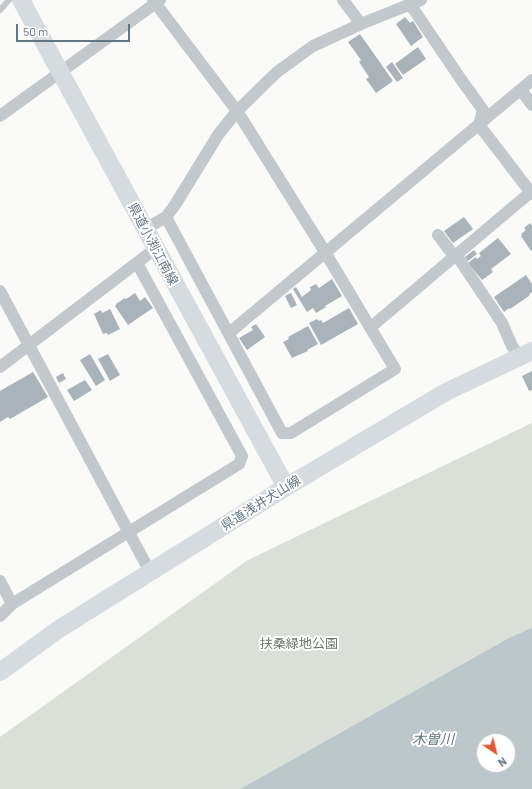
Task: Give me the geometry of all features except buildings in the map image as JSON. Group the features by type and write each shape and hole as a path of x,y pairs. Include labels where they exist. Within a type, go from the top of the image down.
{"main road":[{"name":"県道小渕江南線","path":"21,0 155,249 286,487"},
{"name":"県道浅井犬山線","path":"0,672 59,629 286,487 446,392 526,354"}],"street":[{"path":"343,0 361,24"},
{"path":"0,116 60,74 156,1 237,111 326,252 395,369 291,433 282,433 166,217"},
{"path":"145,229 166,217 218,135 237,111 277,72 313,46 361,24 416,2 460,78 484,110 479,125"},
{"path":"229,333 532,80"},
{"path":"521,90 532,105"},
{"path":"371,327 532,192 479,125"},
{"path":"438,236 456,256 502,323 512,346 526,354"},
{"path":"0,367 155,249"},
{"path":"0,616 12,604 239,464 242,456 137,263"},
{"path":"0,291 150,572"},
{"path":"0,581 12,604"}],"lane":[{"path":"0,10 9,0"}],"green space":[{"name":"扶桑緑地公園","path":"532,423 532,631 507,639 240,789 0,789 0,737 248,560"}],"water":[{"name":"木曽川","path":"532,628 532,789 240,789 507,639"}]}
